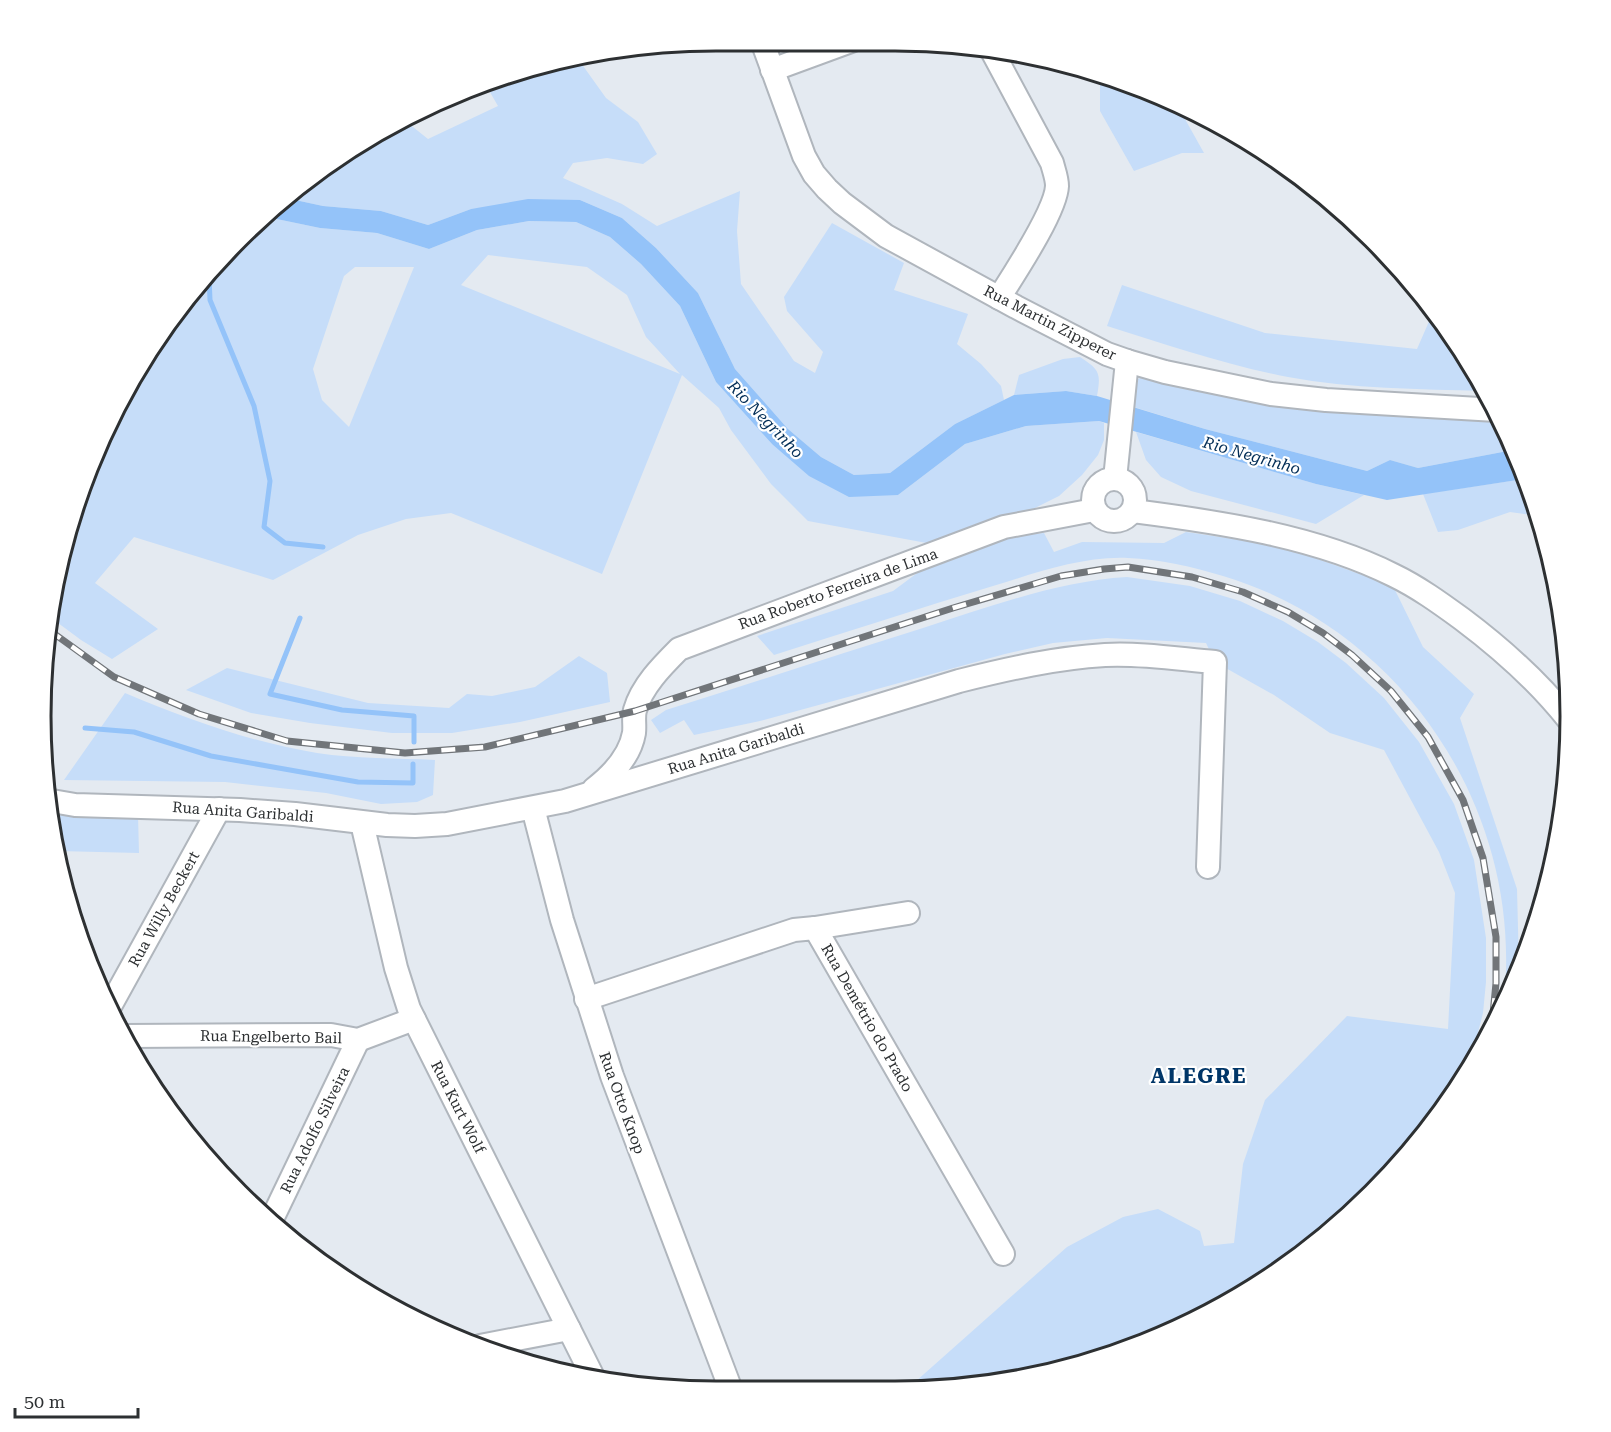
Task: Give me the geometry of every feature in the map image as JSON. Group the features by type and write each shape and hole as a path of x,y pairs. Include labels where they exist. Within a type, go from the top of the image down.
{"street":[{"name":"Rua Martin Zipperer","path":"765,51 804,156 814,174 842,203 886,236 1107,354 1165,372 1271,394 1326,400 1484,409"},
{"path":"772,70 824,51"},
{"path":"997,59 1052,163 1057,187 1049,213 999,298"},
{"path":"1115,479 1127,361"},
{"path":"1115,479 1131,486 1136,503 1133,511 1126,518 1118,522 1109,522 1100,518 1094,510 1092,501 1098,485 1106,480 1115,479"},
{"name":"Rua Roberto Ferreira de Lima","path":"588,794 608,778 624,758 634,734 635,711 640,698 660,668 679,649 1004,527 1094,510"},
{"path":"1133,511 1196,519 1265,534 1332,552 1393,574 1434,598 1517,662 1560,709"},
{"name":"Rua Anita Garibaldi","path":"57,802 75,805 219,809 295,814 362,823 415,826 447,824 534,808 588,794 959,681 1018,666 1106,655 1162,657 1215,662 1208,867"},
{"path":"634,734 647,762 659,773"},
{"name":"Rua Otto Knop","path":"534,808 562,920 586,999 629,1126 728,1381"},
{"name":"Rua Willy Beckert","path":"115,998 219,809"},
{"name":"Rua Kurt Wolf","path":"362,823 396,968 414,1019 589,1368"},
{"path":"815,928 908,912"},
{"name":"Rua Demétrio do Prado","path":"586,999 794,930 815,928 1003,1254"},
{"name":"Rua Engelberto Bail","path":"134,1036 331,1035 358,1040 414,1019"},
{"name":"Rua Adolfo Silveira","path":"275,1213 358,1040"},
{"path":"495,1343 569,1329"}],"shaded area":[{"path":"582,65 606,98 638,122 657,154 643,164 607,158 573,163 563,178 622,204 657,226 740,191 737,231 741,284 794,361 815,373 823,352 787,311 784,297 832,223 904,263 894,290 968,314 957,344 981,364 1001,386 1004,400 955,424 890,473 854,475 821,457 788,429 735,369 698,293 656,248 622,218 580,200 471,209 428,225 381,211 323,206 297,200 347,163 411,126 428,139 498,106 489,91"},
{"path":"1100,83 1184,118 1204,153 1182,153 1134,171 1100,111"},
{"path":"275,219 320,228 377,233 429,249 477,230 529,221 576,222 610,237 641,264 680,306 716,382 772,444 898,495 965,444 1026,426 1099,421 1104,423 1104,440 1098,455 1082,475 1059,496 1029,511 932,544 808,521 771,484 731,430 719,408 682,375 602,574 451,513 406,519 358,535 273,580 134,537 95,583 158,629 112,659 58,623 64,586 86,502 120,422 140,383 188,311 246,246","holes":["488,255 587,267 627,295 646,337 680,374 461,285","355,267 414,267 349,427 322,400 313,369 344,276"]},
{"path":"1122,285 1265,333 1417,349 1429,320 1475,391 1386,388 1288,377 1242,367 1107,326"},
{"path":"1080,357 1092,365 1098,373 1097,396 1066,391 1014,395 1019,375 1063,359"},
{"path":"1147,375 1488,415 1504,452 1418,468 1390,460 1367,471 1205,429 1134,407 1135,387 1138,379"},
{"path":"1136,432 1316,484 1364,495 1316,524 1191,491 1161,477 1146,460"},
{"path":"1516,480 1529,515 1510,512 1458,530 1438,532 1423,494"},
{"path":"1186,532 1247,541 1304,554 1393,586 1423,647 1474,694 1460,718 1517,889 1518,946 1504,980 1505,930 1494,862 1472,797 1439,738 1397,684 1346,639 1288,602 1223,576 1176,564 1111,558 1042,571 774,655 757,636 893,591 924,568 1001,538 1044,533 1054,552 1082,542 1164,543"},
{"path":"1127,577 1190,586 1240,601 1283,621 1318,642 1346,663 1384,698 1419,742 1454,804 1474,860 1486,938 1483,1013 1477,1037 1448,1085 1423,1121 1395,1154 1333,1216 1300,1244 1264,1269 1228,1292 1189,1312 1109,1346 1025,1368 982,1375 917,1380 1067,1247 1123,1217 1158,1209 1200,1231 1204,1246 1234,1243 1243,1164 1265,1100 1347,1016 1448,1029 1455,893 1439,852 1384,750 1330,733 1274,695 1215,662 1206,643 1107,638 1053,643 760,721 694,735 684,720 660,733 651,720 666,710 998,604 1050,589 1101,579"},
{"path":"579,656 607,673 610,702 520,722 452,733 392,733 310,723 251,713 186,690 227,668 368,703 449,708 467,694 492,696 535,687"},
{"path":"125,693 219,729 267,743 346,756 435,760 433,795 417,802 381,804 326,793 225,782 64,780"},
{"path":"59,815 138,815 139,853 65,851"}],"water":[{"name":"Rio Negrinho","path":"528,199 580,200 622,218 656,248 698,293 735,369 788,429 821,457 854,475 890,473 955,424 1014,395 1066,391 1097,396 1205,429 1367,471 1390,460 1418,468 1504,452 1516,480 1387,500 1316,484 1099,421 1026,426 965,444 898,495 849,497 809,476 772,444 716,382 680,306 641,264 610,237 576,222 529,221 477,230 429,249 377,233 320,228 275,219 297,200 323,206 381,211 428,225 471,209"}],"waterway":[{"path":"209,286 210,300 254,406 270,481 264,527 285,543 323,547"},
{"path":"300,618 270,694 342,710 414,716 414,742"},
{"path":"85,728 134,732 211,756 358,782 413,783 413,764"}],"railway":[{"path":"56,635 114,677 199,714 287,741 405,753 485,747 635,711 953,608 1061,576 1128,567 1192,577 1243,592 1288,612 1323,633 1352,655 1391,691 1428,737 1463,800 1483,858 1496,937 1494,1003"}],"district":[{"name":"ALEGRE","path":"1199,1076"}]}
